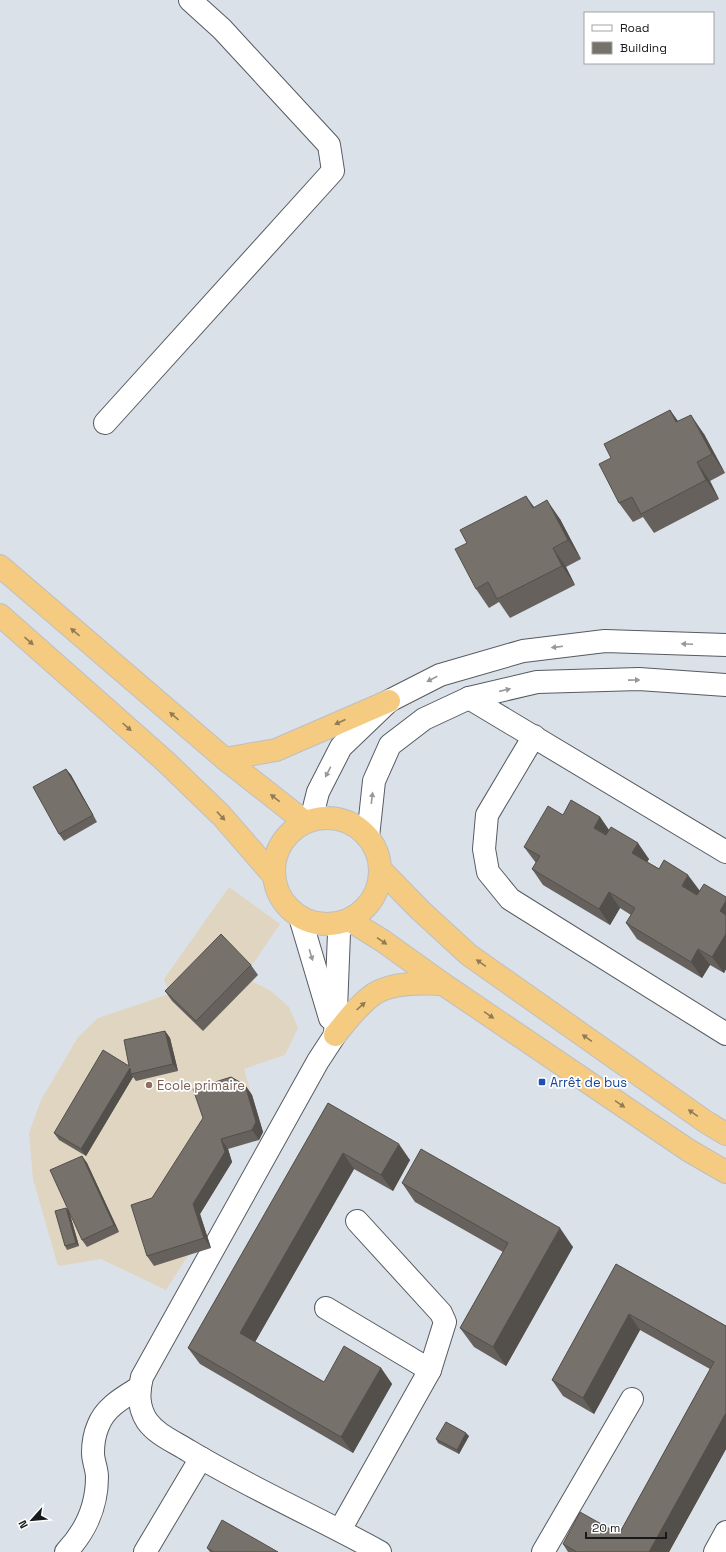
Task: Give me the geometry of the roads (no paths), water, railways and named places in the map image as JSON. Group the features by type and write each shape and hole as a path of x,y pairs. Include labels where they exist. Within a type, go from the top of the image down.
{"highway":[{"path":"0,566 225,759 308,821"},
{"path":"0,615 165,761 221,815 274,876"},
{"path":"225,759 276,750 389,701"},
{"path":"327,818 342,820 356,826 368,837 374,847 380,869 379,885 372,899 362,911 346,921 321,924 300,918 287,907 278,893 274,876 274,860 280,844 291,831 308,821 327,818"},
{"path":"380,869 420,910 470,955 706,1122 726,1134"},
{"path":"346,921 383,941 443,984 688,1150 726,1172"},
{"path":"335,1035 356,1010 374,994 396,986 420,982 443,984"}],"street":[{"path":"105,423 333,172 329,145 222,29 190,0"},
{"path":"308,821 318,792 340,747 389,701 440,675 522,651 605,641 726,645"},
{"path":"368,837 374,781 390,745 424,719 469,698 537,682 639,679 726,684"},
{"path":"469,698 726,852"},
{"path":"534,736 487,815 484,849 488,872 510,899 726,1034"},
{"path":"300,918 335,1035"},
{"path":"346,921 339,933 335,1035 306,1082 142,1377 139,1402 148,1422 157,1432 200,1458 380,1552"},
{"path":"340,1530 430,1370 445,1322 441,1313 357,1221"},
{"path":"326,1308 430,1370"},
{"path":"66,1552 75,1543 87,1523 95,1500 97,1477 93,1453 98,1426 106,1413 116,1402 140,1387"},
{"path":"543,1552 632,1398"},
{"path":"145,1552 200,1458"},
{"path":"715,1552 726,1532"}],"place":[{"name":"Arrêt de bus","path":"542,1082"},
{"name":"Ecole primaire","path":"149,1085"}]}
